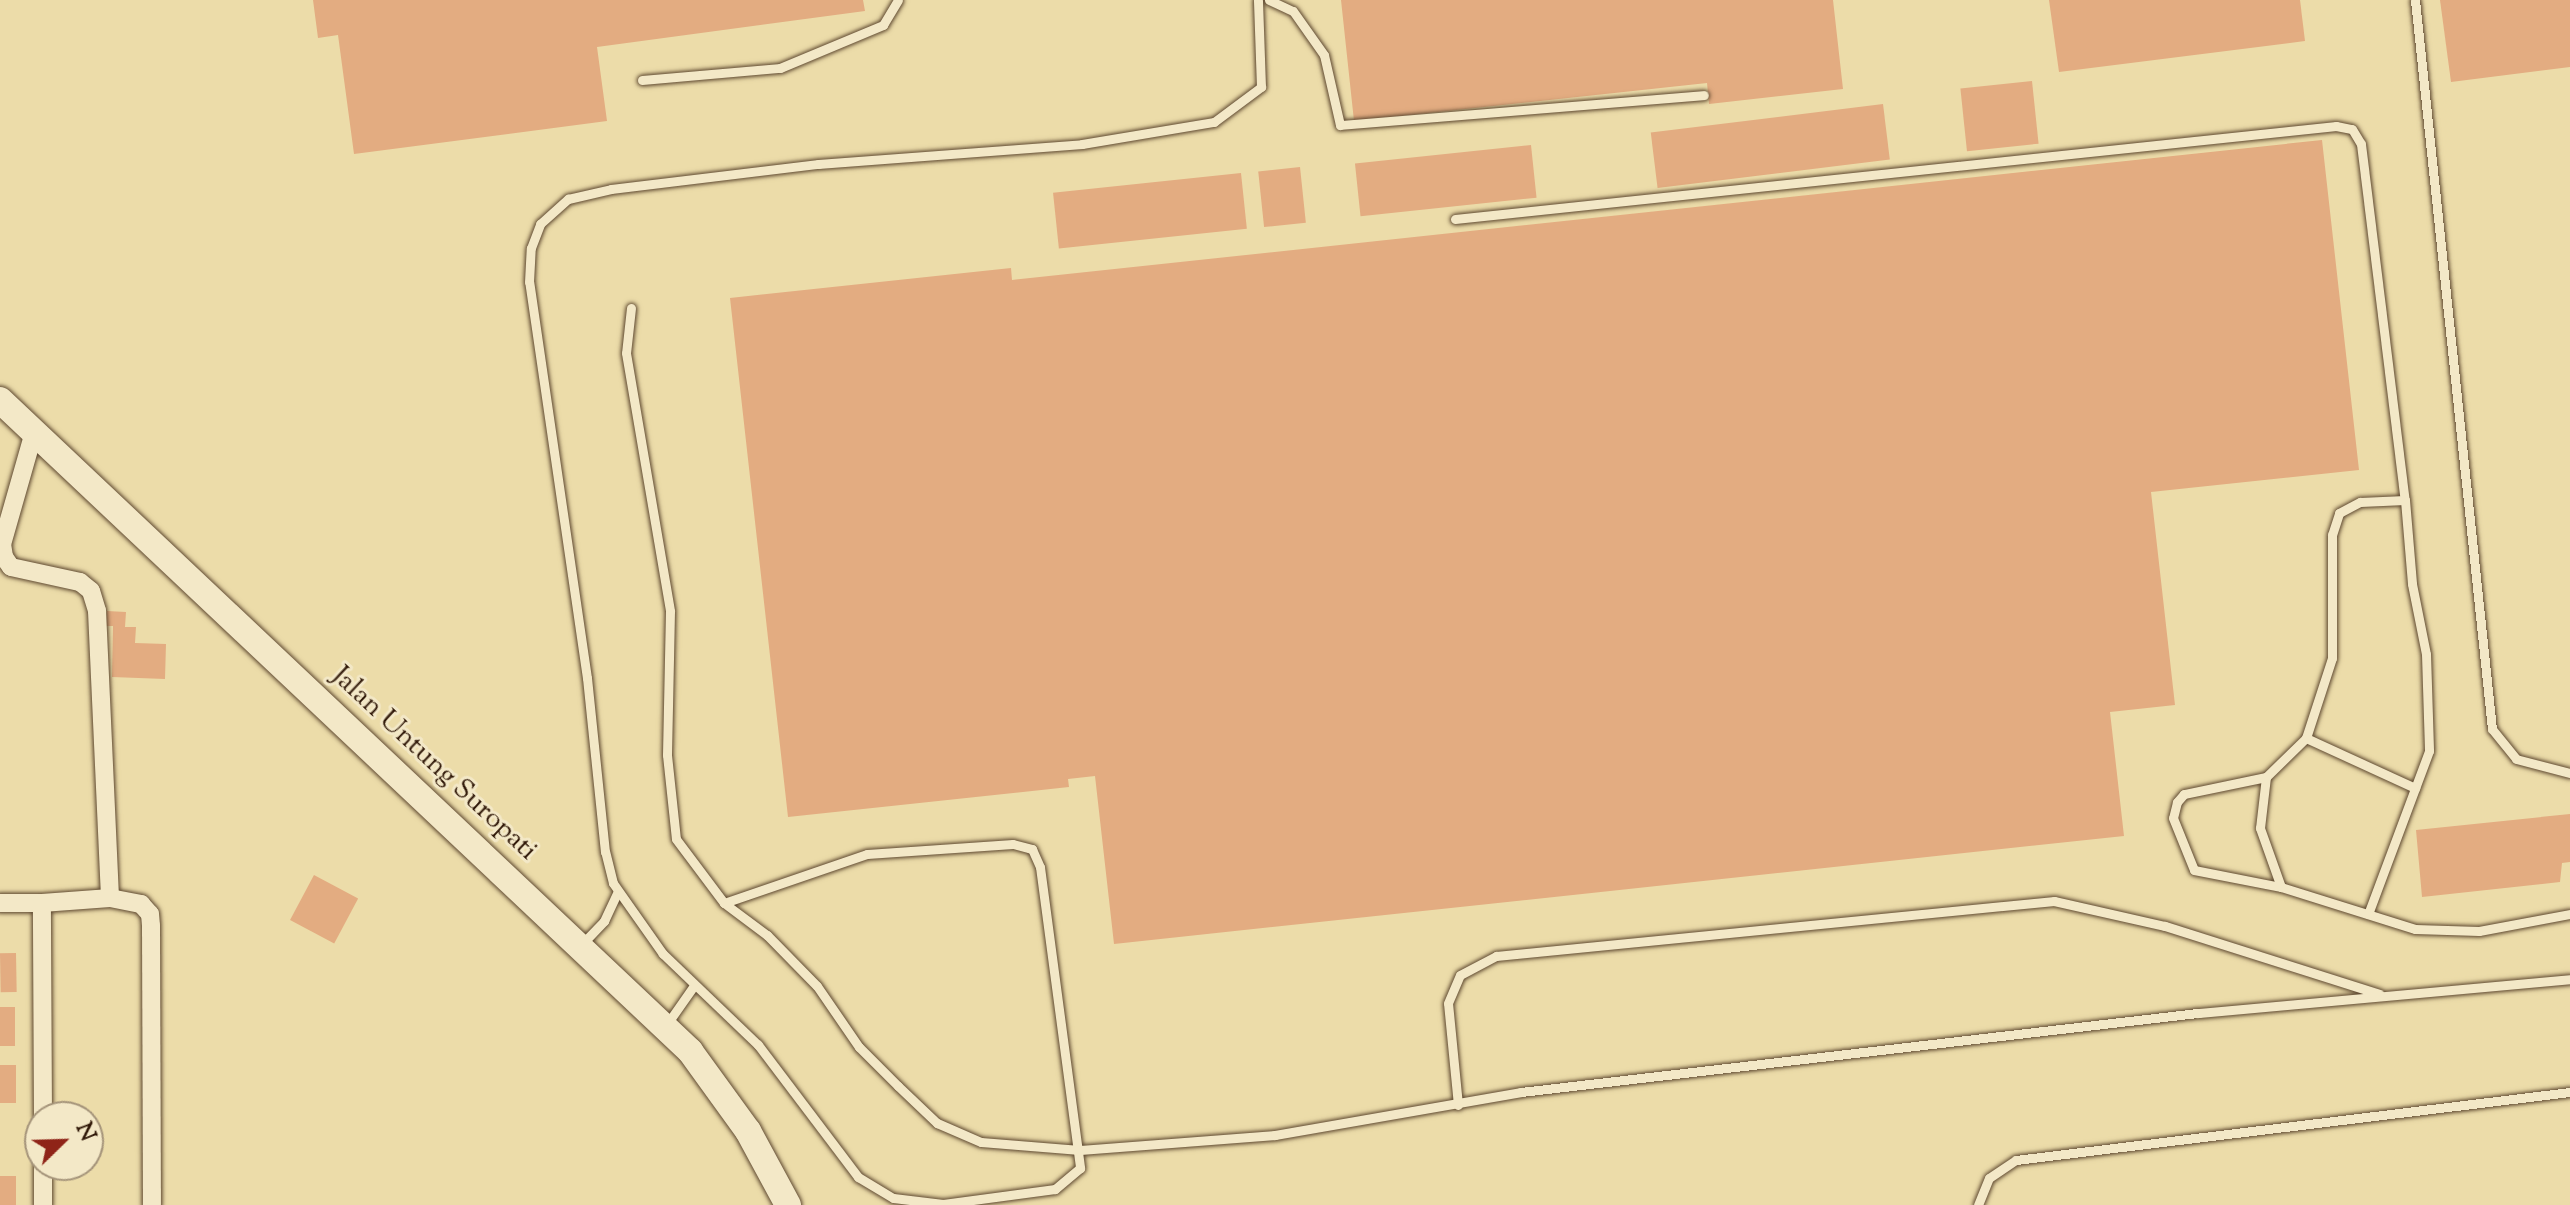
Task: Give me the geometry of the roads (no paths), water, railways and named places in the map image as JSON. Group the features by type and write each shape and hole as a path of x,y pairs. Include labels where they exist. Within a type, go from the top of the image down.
{"main road":[{"name":"Jalan Untung Suropati","path":"0,400 690,1051 748,1131 788,1205"}],"street":[{"path":"34,432 2,544 4,557 11,567 80,582 91,591 97,611 110,898"},
{"path":"0,903 110,898 141,904 150,914 152,1205"},
{"path":"42,903 43,1101"},
{"path":"43,1181 43,1205"}],"lane":[{"path":"642,80 780,68 849,44 883,25 898,0"},
{"path":"724,903 867,854 1013,844 1032,849 1040,867 1080,1168 1055,1189 943,1204 893,1198 858,1177 758,1045 693,987 618,891 605,852 587,678 529,282 531,248 540,224 568,199 611,189 818,164 1082,144 1214,122 1261,87 1258,0"},
{"path":"1269,0 1293,11 1324,55 1340,125 1704,95"},
{"path":"2415,0 2492,729 2516,759 2570,773"},
{"path":"1455,219 2336,126 2352,129 2361,144 2430,709 2429,751 2368,914"},
{"path":"631,308 626,353 670,611 667,755 676,839 724,903 767,935 817,986 859,1047 937,1123 981,1142 1080,1150 1275,1135 1521,1092 2387,996 2570,979"},
{"path":"2405,500 2360,502 2339,513 2332,535 2332,658 2306,738 2266,777 2184,794 2173,818 2194,870 2281,887 2415,929 2479,931 2570,914"},
{"path":"2306,738 2415,788"},
{"path":"2266,777 2260,828 2281,887"},
{"path":"580,946 604,921 618,891"},
{"path":"1458,1105 1448,1003 1460,975 1496,956 2054,901 2165,926 2387,996"},
{"path":"665,1027 693,987"},
{"path":"1978,1205 1989,1178 2016,1160 2570,1092"}]}
